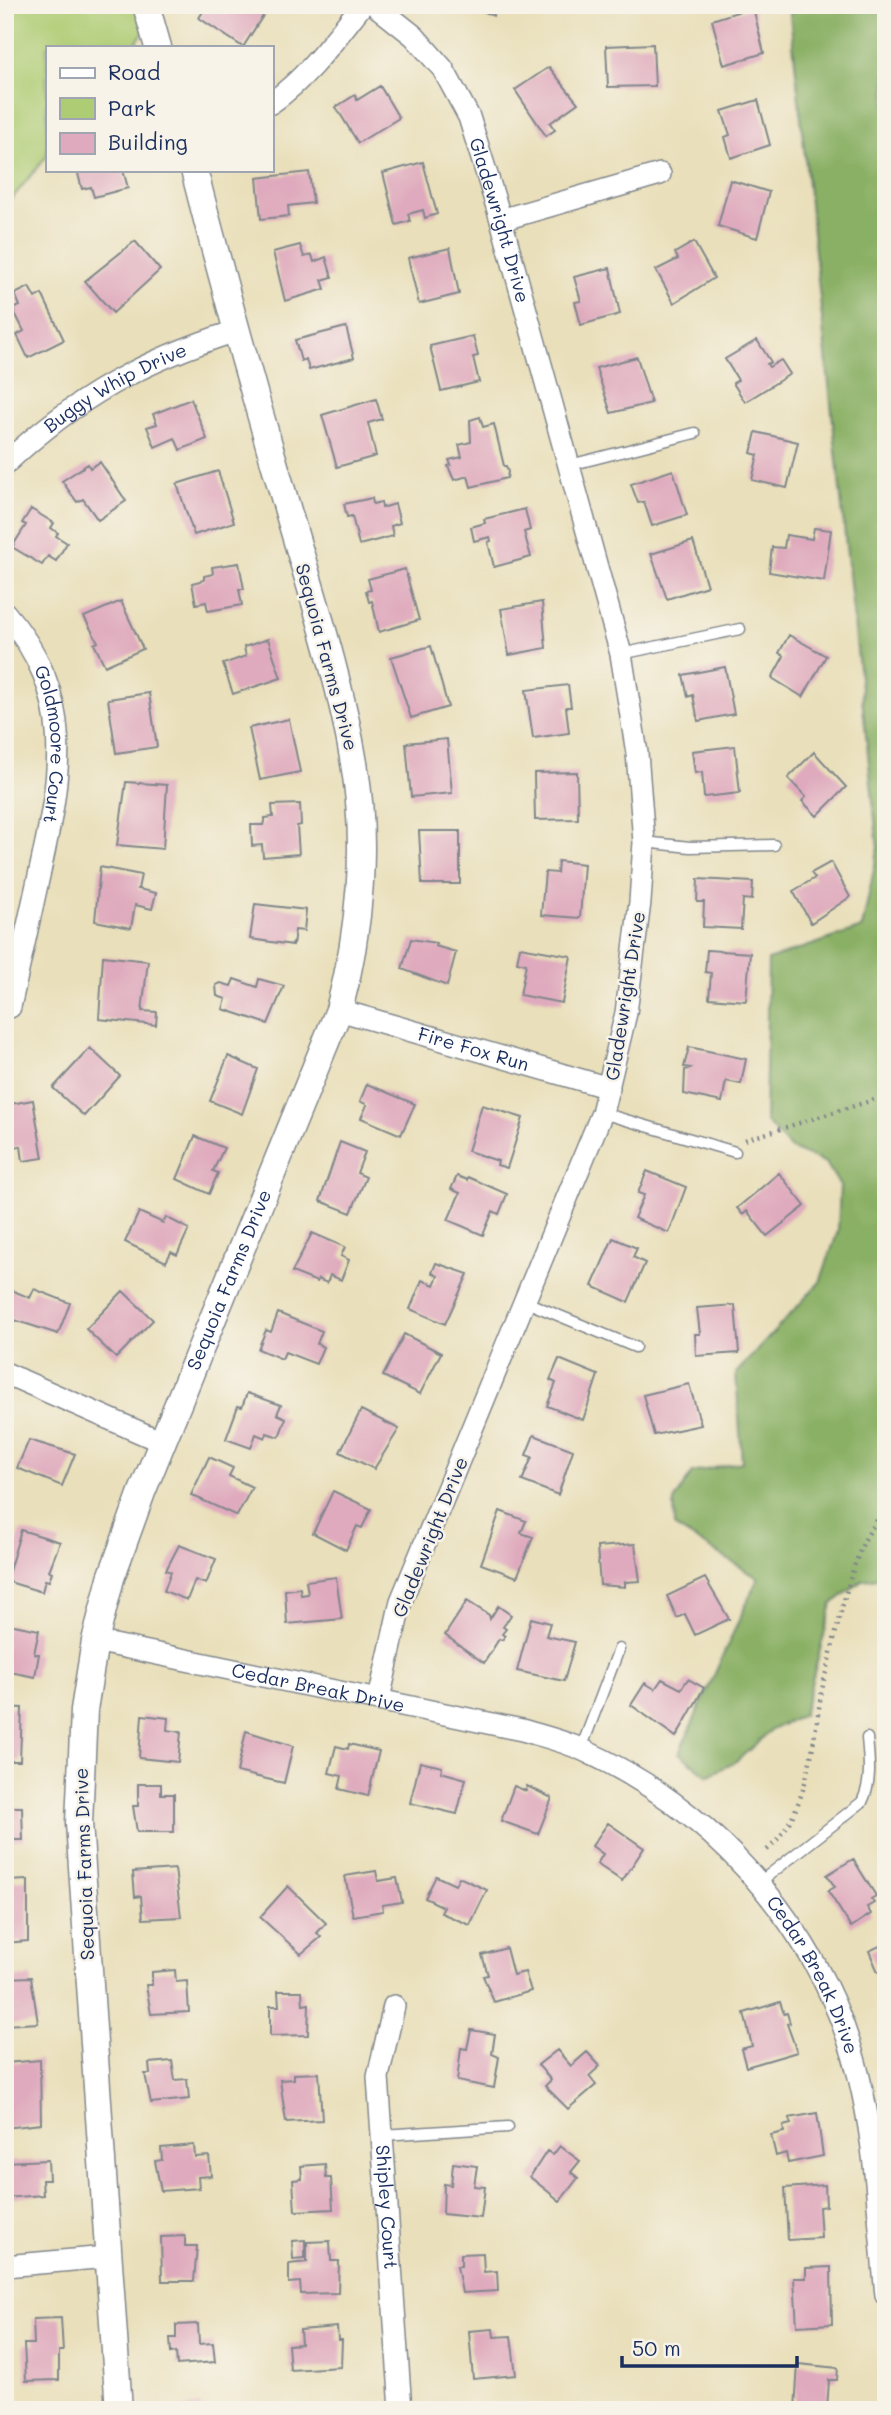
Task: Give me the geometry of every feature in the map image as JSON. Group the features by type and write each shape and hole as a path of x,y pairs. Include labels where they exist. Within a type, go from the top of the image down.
{"street":[{"path":"146,5 158,46"},
{"path":"273,102 290,90 317,61 362,5"},
{"name":"Gladewright Drive","path":"375,5 414,36 455,86 469,117 501,220 621,654 638,753 644,842 640,902 625,1013 602,1113 401,1601 379,1699"},
{"name":"Sequoia Farms Drive","path":"119,2410 79,1823 84,1710 95,1642 111,1578 162,1442 339,1010 348,976 359,890 360,827 355,765 339,692 236,331 195,172"},
{"path":"501,220 660,174"},
{"name":"Buggy Whip Drive","path":"5,464 70,408 112,381 178,349 236,331"},
{"name":"Goldmoore Court","path":"5,613 40,667 56,719 60,752 58,790 10,1007"},
{"name":"Fire Fox Run","path":"339,1010 609,1088"},
{"path":"5,1373 162,1442"},
{"name":"Cedar Break Drive","path":"95,1642 522,1730 581,1749 633,1777 681,1809 726,1847 760,1882 816,1964 837,2010 854,2057 869,2132 886,2295"},
{"name":"Shipley Court","path":"394,2006 378,2077 401,2410"},
{"path":"5,2266 107,2257"}],"lane":[{"path":"570,465 695,433"},
{"path":"621,654 740,629"},
{"path":"644,842 690,847 774,845"},
{"path":"602,1113 736,1152"},
{"path":"526,1302 635,1347"},
{"path":"581,1749 619,1649"},
{"path":"760,1882 862,1802 868,1791 867,1738"},
{"path":"382,2135 508,2127"}],"path":[{"path":"744,1140 865,1100 886,1096"},
{"path":"767,1850 783,1836 790,1824 803,1782 825,1677 862,1546 886,1506"}],"green space":[{"path":"5,5 162,5 134,46 46,46 46,157 5,207"},
{"path":"789,5 886,5 886,1577 863,1580 832,1604 803,1715 771,1730 738,1760 708,1776 679,1753 758,1578 675,1527 674,1501 692,1473 742,1462 736,1373 820,1282 838,1231 840,1186 826,1163 791,1149 765,1121 768,960 862,928 878,849"}],"building":[{"path":"207,5 257,5 266,11 244,46 199,18"},
{"path":"471,5 498,5 493,16"},
{"path":"753,7 764,53 724,65 712,20"},
{"path":"653,44 655,86 608,87 606,46"},
{"path":"549,67 578,103 550,123 555,130 546,136 515,90"},
{"path":"380,86 399,118 358,143 336,107 355,95 357,100"},
{"path":"758,100 770,145 731,158 725,137 730,135 722,111"},
{"path":"423,162 437,214 425,218 423,210 408,214 410,221 396,225 383,173"},
{"path":"78,172 124,172 128,188 94,197 91,187 82,189"},
{"path":"309,172 313,203 288,206 289,216 261,219 257,178"},
{"path":"730,180 769,192 757,238 718,226"},
{"path":"135,241 160,270 113,313 85,281"},
{"path":"694,242 714,278 674,303 656,270 678,259 675,253"},
{"path":"300,245 304,257 312,255 314,262 326,257 332,277 322,280 325,289 285,301 273,252"},
{"path":"450,248 459,294 419,304 408,258"},
{"path":"610,268 620,314 581,325 575,302 581,301 574,277"},
{"path":"29,287 35,298 42,294 64,340 28,358 17,335 24,331 13,309 20,306 15,294"},
{"path":"346,327 354,358 309,370 306,359 301,361 295,340"},
{"path":"473,336 478,356 473,357 479,382 441,391 430,346"},
{"path":"757,340 771,362 767,364 769,367 781,360 790,374 745,402 733,383 738,380 725,359"},
{"path":"637,357 651,403 611,413 596,368"},
{"path":"191,399 207,439 180,450 175,438 155,447 147,427 157,424 153,414"},
{"path":"376,399 382,419 368,423 376,456 337,467 322,415"},
{"path":"480,417 483,427 494,424 504,466 508,472 507,478 471,487 468,476 454,480 448,466 451,465 449,460 462,457 459,445 471,442 470,420"},
{"path":"756,432 798,442 787,488 752,480 758,455 751,453"},
{"path":"100,462 126,501 98,520 83,499 77,502 62,481 88,464 90,468"},
{"path":"673,470 687,515 652,526 644,502 638,503 631,484"},
{"path":"218,471 234,522 194,535 177,484"},
{"path":"372,498 373,504 381,502 382,508 395,504 400,523 391,526 393,536 359,545 352,516 347,517 344,504"},
{"path":"31,509 54,523 51,528 58,533 56,536 67,543 56,561 48,556 42,565 12,547 26,525 22,523"},
{"path":"525,509 530,530 524,532 531,557 494,567 488,542 491,541 490,537 474,541 471,527 485,523 484,519"},
{"path":"814,528 831,530 824,581 769,572 772,547 784,548 786,535 812,539"},
{"path":"693,541 707,586 667,599 651,554"},
{"path":"239,563 244,589 239,589 242,605 208,611 206,602 196,604 192,583 213,574 212,567"},
{"path":"405,569 419,620 379,632 372,601 369,602 366,591 371,590 368,579"},
{"path":"121,601 143,649 105,666 94,644 98,642 84,617"},
{"path":"542,602 546,648 509,655 501,609"},
{"path":"789,635 826,656 803,697 772,678 784,656 779,653"},
{"path":"268,639 281,678 233,694 223,664 246,656 244,647"},
{"path":"431,646 448,707 411,718 391,657"},
{"path":"725,667 734,714 698,721 693,695 688,697 683,675"},
{"path":"568,685 571,707 566,707 569,733 533,738 526,690"},
{"path":"149,693 157,747 116,753 108,699"},
{"path":"289,719 300,772 260,780 249,728"},
{"path":"447,739 452,793 411,797 406,743"},
{"path":"735,746 740,793 704,797 702,772 695,773 692,751"},
{"path":"814,752 846,787 817,816 802,801 806,797 788,778"},
{"path":"577,772 578,819 535,820 534,773"},
{"path":"126,782 167,785 163,849 117,845"},
{"path":"300,804 301,825 297,826 299,854 263,857 262,845 252,846 251,825 263,825 265,818 273,817 272,805"},
{"path":"419,831 460,831 460,884 422,884"},
{"path":"558,861 584,864 580,918 541,915 545,872 557,873"},
{"path":"831,862 850,897 811,923 793,891 815,878 811,873"},
{"path":"100,867 141,875 138,889 156,893 152,909 135,905 131,928 95,921"},
{"path":"698,879 753,882 752,900 743,899 741,929 703,927 704,902 697,902"},
{"path":"255,904 306,910 304,931 295,930 293,945 250,939"},
{"path":"411,939 436,943 435,946 456,952 447,986 402,969"},
{"path":"520,947 571,956 562,1003 520,995 526,964 517,962"},
{"path":"707,950 750,953 746,1001 709,998 711,973 705,972"},
{"path":"103,956 148,961 142,1011 157,1012 156,1025 99,1019"},
{"path":"234,979 257,987 259,979 284,986 268,1024 223,1009 226,999 217,996 216,985 221,983 231,986"},
{"path":"689,1047 746,1059 741,1084 726,1081 722,1102 684,1094 685,1070 690,1068 684,1067"},
{"path":"90,1048 120,1076 84,1116 53,1088"},
{"path":"228,1056 258,1069 242,1114 210,1101"},
{"path":"367,1084 415,1104 401,1135 361,1118 367,1105 360,1101"},
{"path":"33,1100 43,1158 23,1161 21,1146 5,1149 5,1105"},
{"path":"482,1105 523,1118 507,1168 497,1165 498,1161 468,1151"},
{"path":"195,1136 224,1148 213,1171 218,1173 209,1194 177,1179"},
{"path":"340,1142 365,1152 357,1173 366,1177 351,1213 320,1201"},
{"path":"647,1171 686,1187 669,1233 634,1218 644,1195 638,1193"},
{"path":"779,1173 805,1206 767,1236 747,1211 743,1215 737,1208"},
{"path":"457,1176 467,1180 468,1177 507,1194 499,1214 493,1211 483,1235 448,1220 460,1193 451,1189"},
{"path":"139,1212 163,1223 166,1217 189,1229 177,1255 171,1252 166,1262 125,1242"},
{"path":"312,1233 345,1247 341,1256 349,1260 341,1280 330,1275 327,1283 318,1279 317,1282 292,1272"},
{"path":"613,1238 637,1248 633,1257 645,1263 628,1302 592,1286"},
{"path":"436,1263 468,1274 445,1324 410,1309 422,1280 434,1285 438,1276 432,1273"},
{"path":"9,1289 30,1298 34,1289 70,1303 58,1334 5,1317"},
{"path":"123,1291 153,1320 116,1358 86,1329"},
{"path":"735,1305 739,1353 696,1356 695,1334 700,1334 697,1308"},
{"path":"278,1313 322,1331 317,1344 323,1347 316,1364 285,1352 282,1359 258,1349 266,1330 271,1332"},
{"path":"404,1334 441,1353 420,1394 383,1376"},
{"path":"559,1359 598,1375 583,1420 547,1406 556,1383 550,1380"},
{"path":"689,1384 701,1425 654,1435 643,1395"},
{"path":"247,1393 281,1405 277,1414 286,1418 279,1437 267,1433 265,1438 256,1434 251,1448 226,1439 238,1406 242,1407"},
{"path":"361,1410 399,1429 374,1469 340,1452"},
{"path":"534,1435 573,1450 558,1495 522,1481 532,1457 526,1455"},
{"path":"29,1440 75,1454 62,1486 17,1468"},
{"path":"209,1457 233,1468 229,1476 252,1487 237,1516 191,1495"},
{"path":"333,1491 371,1509 362,1528 357,1526 346,1550 313,1533"},
{"path":"500,1511 526,1521 521,1533 533,1537 517,1577 481,1564"},
{"path":"21,1530 60,1542 49,1571 52,1572 49,1581 45,1580 42,1592 6,1581"},
{"path":"635,1544 640,1581 625,1582 625,1587 600,1585 597,1547"},
{"path":"179,1545 216,1559 206,1584 195,1580 187,1600 164,1591 171,1572 166,1570"},
{"path":"336,1577 342,1619 287,1624 285,1590 300,1588 301,1595 308,1594 306,1581"},
{"path":"705,1578 729,1619 695,1635 685,1614 677,1618 667,1596"},
{"path":"467,1601 489,1615 490,1619 498,1606 511,1615 503,1627 506,1629 502,1634 505,1636 502,1640 499,1639 484,1663 445,1635"},
{"path":"531,1618 550,1623 546,1636 575,1642 564,1681 517,1671"},
{"path":"9,1624 39,1630 34,1654 39,1654 35,1677 5,1671 5,1634"},
{"path":"662,1679 681,1689 688,1679 704,1688 676,1737 631,1705 645,1683 655,1689"},
{"path":"5,1707 22,1708 20,1761 5,1761"},
{"path":"142,1715 168,1718 167,1730 181,1732 178,1762 139,1758"},
{"path":"246,1731 293,1746 284,1783 237,1772"},
{"path":"349,1744 379,1751 368,1796 339,1789 342,1776 329,1773 336,1746 348,1749"},
{"path":"420,1762 442,1767 441,1772 466,1779 457,1814 410,1803"},
{"path":"138,1784 161,1784 161,1794 174,1794 174,1832 137,1832 133,1806 138,1806"},
{"path":"514,1786 526,1791 527,1786 552,1798 538,1834 501,1821"},
{"path":"5,1807 22,1807 23,1840 5,1840"},
{"path":"608,1823 644,1848 622,1881 597,1864 603,1854 592,1846"},
{"path":"853,1859 876,1896 871,1899 874,1903 867,1907 871,1914 851,1927 828,1891 835,1887 827,1875"},
{"path":"175,1869 181,1917 143,1919 141,1896 135,1897 133,1872"},
{"path":"376,1871 378,1881 397,1878 402,1902 382,1905 383,1911 353,1916 345,1876"},
{"path":"436,1876 455,1885 459,1877 487,1890 470,1925 441,1913 444,1907 425,1898"},
{"path":"28,1880 28,1941 5,1943 5,1881"},
{"path":"288,1886 326,1923 317,1933 321,1937 301,1954 260,1917"},
{"path":"886,1943 886,1980 881,1970 878,1972 869,1951"},
{"path":"506,1948 513,1975 525,1972 531,1991 494,2002 483,1976 488,1975 482,1955"},
{"path":"175,1970 176,1982 187,1981 189,2012 151,2014 146,1985 152,1985 152,1972"},
{"path":"31,1977 38,2023 5,2025 5,1978"},
{"path":"278,1991 302,1991 303,2005 309,2004 308,2035 270,2036 270,2006 279,2006"},
{"path":"780,2002 784,2014 787,2013 790,2023 787,2024 797,2052 746,2067 741,2049 752,2046 744,2013"},
{"path":"471,2030 495,2034 492,2054 499,2057 494,2088 457,2081 461,2048 467,2049"},
{"path":"557,2050 571,2066 587,2052 600,2066 589,2076 596,2085 568,2109 545,2086 551,2080 538,2065"},
{"path":"40,2060 41,2124 5,2128 5,2063"},
{"path":"172,2061 175,2080 187,2079 189,2099 151,2103 145,2074 150,2074 149,2063"},
{"path":"319,2073 322,2120 286,2122 280,2080 294,2079 294,2074"},
{"path":"817,2113 823,2156 788,2163 786,2153 776,2156 771,2135 784,2132 783,2126 791,2124 789,2118"},
{"path":"194,2145 195,2157 209,2156 211,2176 198,2177 199,2188 161,2191 155,2161 162,2160 161,2148"},
{"path":"560,2146 580,2161 571,2172 578,2178 560,2201 530,2177 547,2151 553,2155"},
{"path":"48,2160 49,2180 42,2180 43,2195 5,2198 5,2162"},
{"path":"453,2163 477,2166 474,2186 485,2187 481,2218 443,2214 444,2184 451,2185"},
{"path":"325,2164 326,2178 331,2178 333,2209 295,2211 293,2180 302,2179 301,2166"},
{"path":"825,2185 826,2206 819,2207 821,2238 788,2240 785,2188"},
{"path":"185,2236 185,2246 197,2246 194,2281 162,2281 161,2237"},
{"path":"305,2240 305,2258 293,2259 292,2241"},
{"path":"330,2241 331,2261 339,2261 338,2293 301,2294 300,2282 289,2283 289,2264 307,2262 307,2242"},
{"path":"483,2253 484,2272 497,2271 498,2291 462,2293 457,2266 461,2266 461,2254"},
{"path":"831,2267 832,2324 797,2326 794,2278 806,2278 806,2268"},
{"path":"61,2318 63,2351 59,2351 59,2380 26,2381 24,2344 34,2344 33,2319"},
{"path":"198,2324 199,2344 213,2343 215,2362 177,2365 176,2352 171,2353 170,2338 176,2338 176,2325"},
{"path":"337,2327 338,2340 342,2340 341,2367 290,2370 288,2345 301,2344 300,2330"},
{"path":"493,2329 494,2337 511,2336 516,2375 473,2379 469,2331"},
{"path":"798,2364 838,2368 837,2380 829,2380 827,2410 795,2409"},
{"path":"200,2405 201,2410 181,2410 181,2408"},
{"path":"66,2407 66,2410 47,2408"}]}
